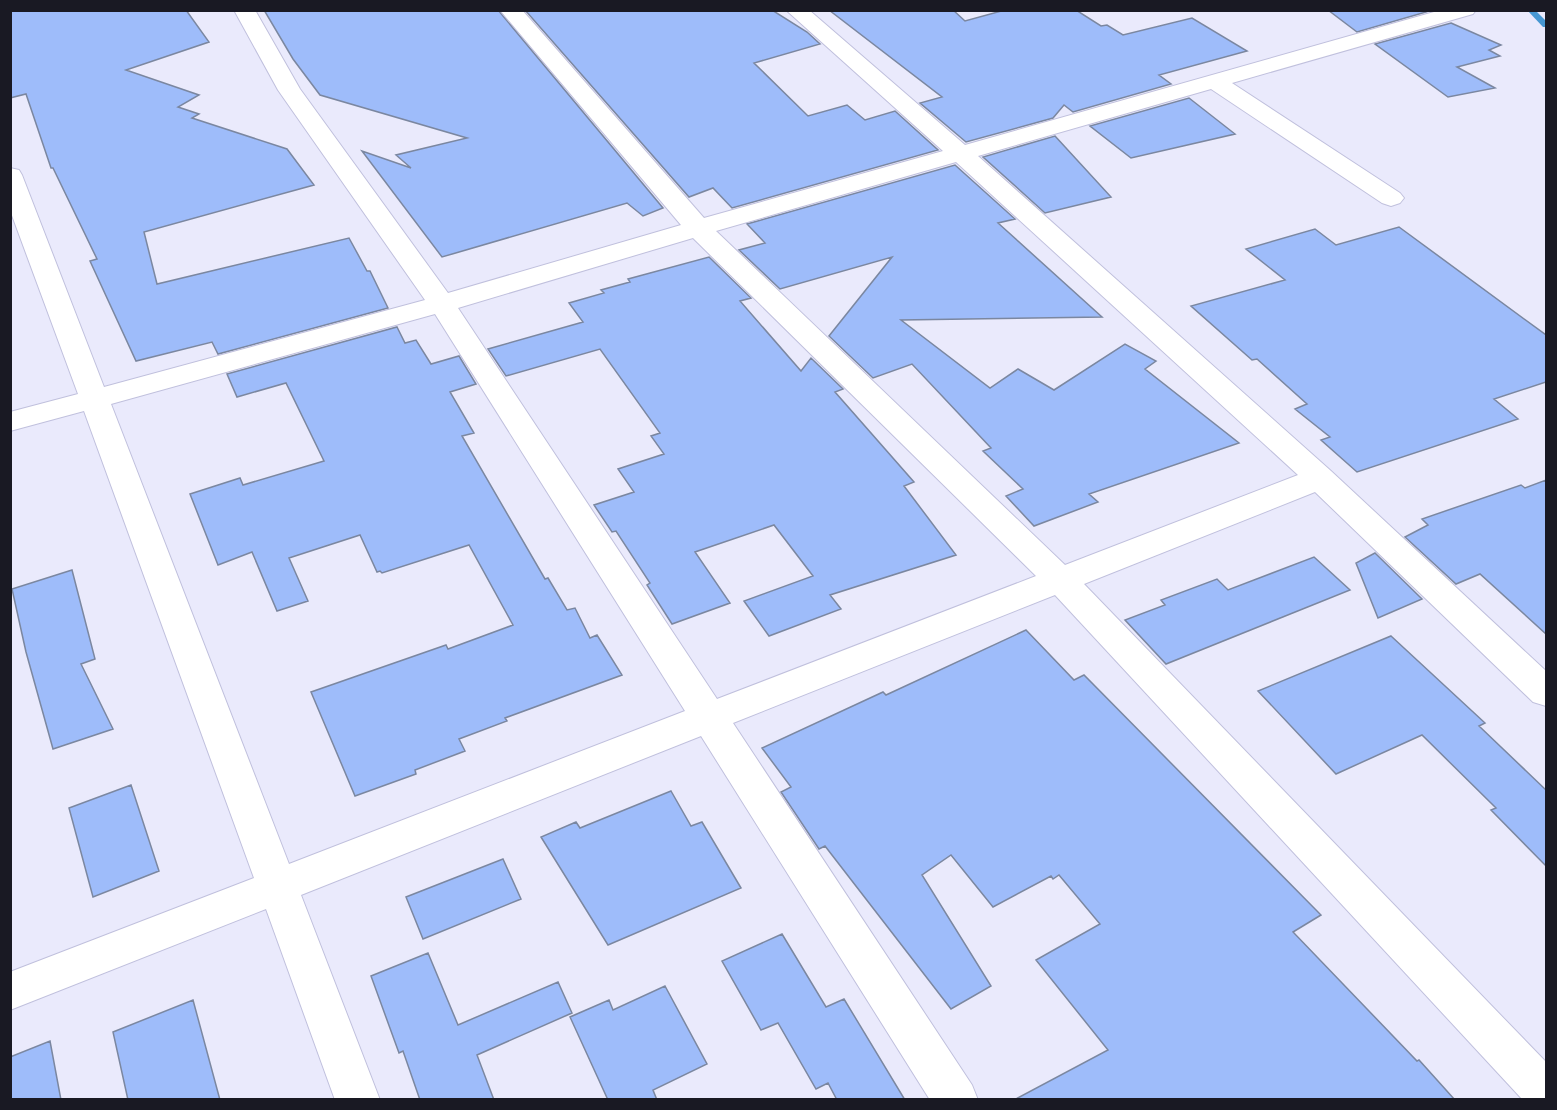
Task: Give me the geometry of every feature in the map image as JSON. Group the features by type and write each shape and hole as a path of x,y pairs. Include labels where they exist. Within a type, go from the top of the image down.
{"street":[{"path":"244,10 289,90 442,303 956,1100"},
{"path":"510,10 698,228 1060,580 1538,1084"},
{"path":"796,10 960,153 1320,478 1546,692"},
{"path":"10,422 442,303 1466,10"},
{"path":"1215,82 1391,198"},
{"path":"10,174 358,1100"},
{"path":"10,990 279,887 1320,478"}],"building":[{"path":"10,10 186,10 209,42 126,70 199,95 178,107 199,114 192,118 287,149 314,185 144,232 157,284 349,238 367,271 370,271 388,308 218,354 212,342 136,361 90,261 97,259 51,168 26,94 10,98"},
{"path":"264,10 498,10 663,208 643,216 627,203 442,257 362,151 411,168 396,155 467,138 320,95 293,59"},
{"path":"525,10 772,10 807,32 820,44 754,63 808,116 847,105 865,120 895,111 938,150 732,208 713,188 689,197"},
{"path":"829,10 953,10 965,21 1005,10 1076,10 1101,26 1107,25 1123,35 1192,18 1247,51 1159,75 1171,84 1073,112 1064,105 1053,118 966,142 920,103 942,97"},
{"path":"1328,10 1423,10 1426,12 1357,32"},
{"path":"1451,23 1501,45 1489,50 1500,56 1457,67 1495,88 1448,97 1375,44"},
{"path":"1189,98 1235,134 1131,158 1090,126"},
{"path":"1055,136 1111,197 1045,213 983,157"},
{"path":"955,165 1015,219 998,223 1102,317 901,320 990,388 1018,369 1054,390 1125,344 1156,361 1145,369 1239,443 1089,494 1098,502 1034,526 1006,496 1023,489 983,451 991,448 912,364 873,378 829,336 892,257 780,289 739,250 765,243 747,224"},
{"path":"1399,227 1546,335 1546,382 1494,399 1518,419 1357,472 1321,440 1330,437 1295,409 1307,404 1257,359 1252,360 1191,306 1285,280 1246,249 1315,229 1336,245"},
{"path":"709,257 751,298 740,301 801,371 811,358 843,389 835,392 914,482 904,486 956,555 830,595 841,609 769,636 744,601 813,576 774,525 695,552 730,603 672,624 647,585 650,583 616,531 612,532 594,505 634,492 618,469 664,454 651,436 660,433 600,349 506,376 488,349 583,322 569,303 604,293 601,290 630,282 628,279"},
{"path":"397,327 405,343 416,340 431,364 459,356 476,384 450,392 474,433 462,436 545,579 548,578 567,610 575,608 590,638 597,635 622,675 505,718 507,721 459,739 465,751 415,770 416,774 355,796 311,692 446,645 448,649 513,625 469,545 382,573 377,572 360,535 289,558 308,601 277,611 252,552 218,565 190,494 240,478 243,485 324,461 286,383 237,397 227,374"},
{"path":"1546,480 1546,634 1480,574 1456,584 1405,537 1428,525 1422,519 1521,485 1525,488"},
{"path":"1375,553 1422,599 1378,618 1356,563"},
{"path":"1314,557 1350,590 1166,664 1125,620 1165,605 1161,600 1217,579 1228,590"},
{"path":"72,570 95,659 81,664 113,729 53,749 26,652 12,589"},
{"path":"1026,630 1074,680 1084,675 1321,915 1293,932 1417,1061 1419,1060 1455,1100 1014,1100 1108,1050 1036,960 1100,924 1059,875 1053,879 1051,876 993,907 951,855 922,875 991,986 951,1009 825,846 819,849 781,792 791,787 762,748 883,692 886,695"},
{"path":"1391,636 1485,723 1479,726 1546,790 1546,866 1491,810 1496,808 1422,735 1336,774 1258,691"},
{"path":"131,785 159,871 93,897 69,808"},
{"path":"671,791 691,826 702,822 741,888 608,945 541,837 576,822 580,828"},
{"path":"503,859 521,899 423,939 406,897"},
{"path":"782,934 826,1007 844,999 905,1100 837,1100 828,1083 816,1089 778,1023 761,1030 722,961"},
{"path":"428,953 458,1025 558,982 572,1013 477,1055 494,1100 420,1100 403,1051 399,1053 371,976"},
{"path":"665,986 707,1064 653,1090 657,1100 608,1100 570,1017 609,1000 613,1010"},
{"path":"193,1000 220,1100 128,1100 113,1032"},
{"path":"50,1041 61,1100 10,1100 10,1057"}],"waterway":[{"path":"1530,10 1546,25"}]}
